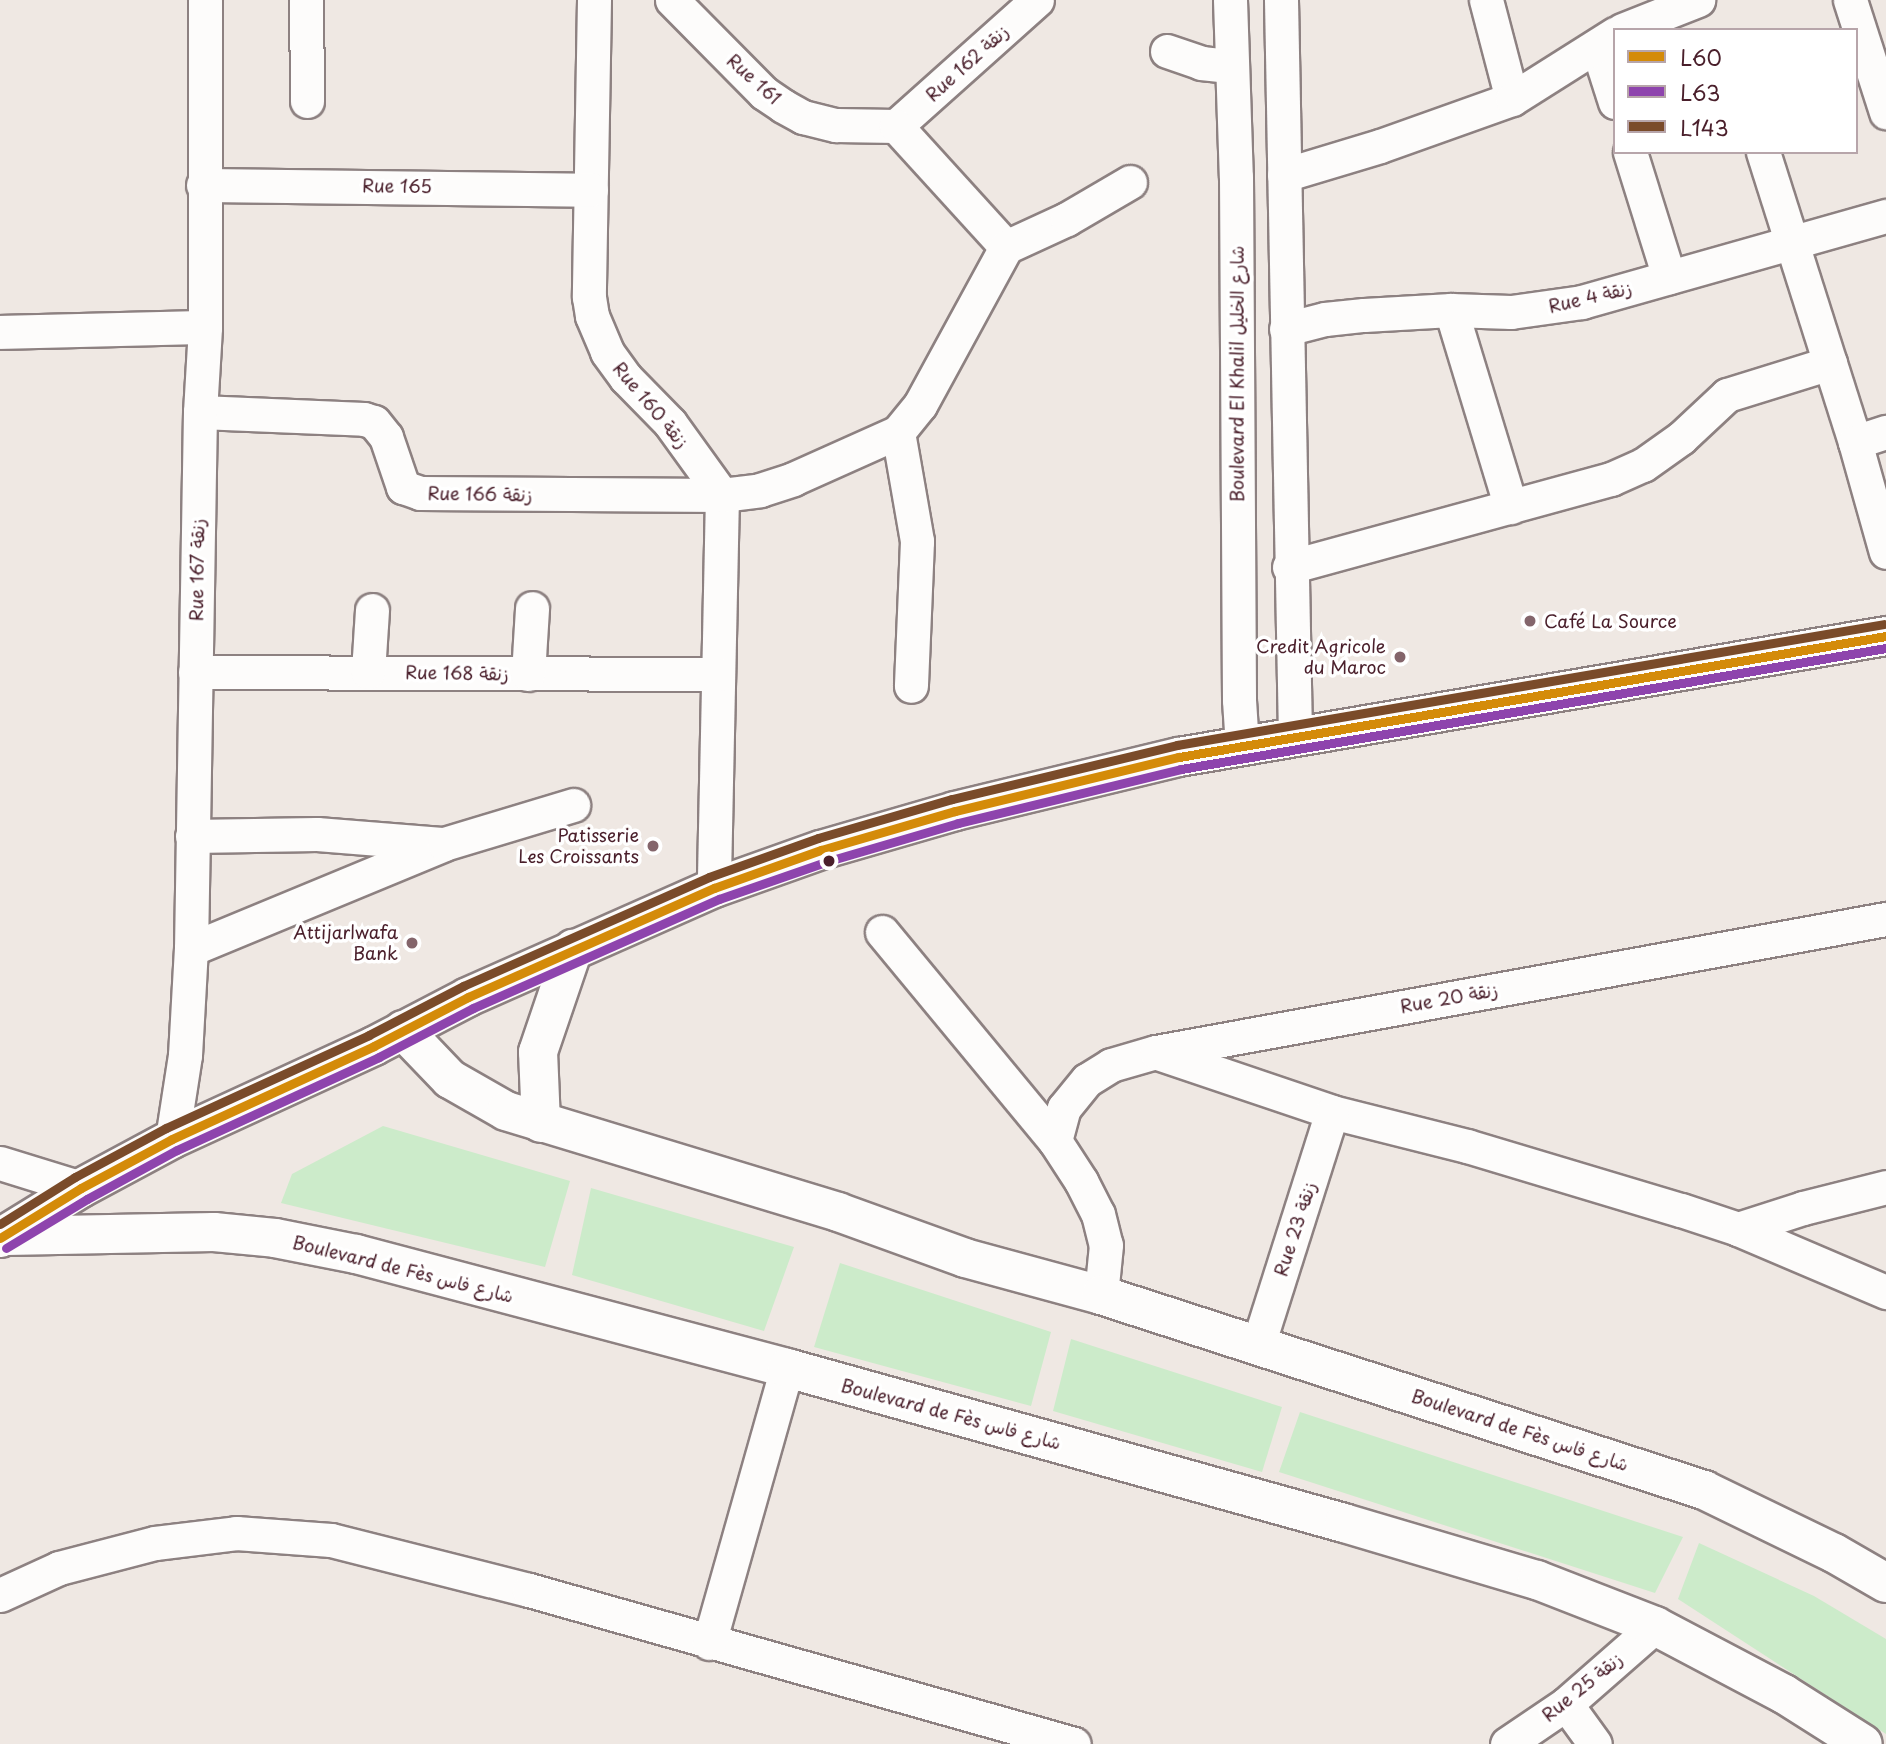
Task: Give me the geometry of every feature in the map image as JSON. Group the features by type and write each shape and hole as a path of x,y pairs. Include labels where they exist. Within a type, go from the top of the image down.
{"main road":[{"path":"1,1236 81,1188 172,1139 572,949 714,887 821,850 955,811 1179,757 1886,636"},
{"path":"541,1123 538,1052 572,949"},
{"name":"Boulevard de Fès شارع فاس","path":"403,1030 450,1079 506,1111 838,1212 965,1258 1101,1295 1704,1490 1834,1553 1886,1583"},
{"name":"Boulevard de Fès شارع فاس","path":"1,1236 214,1233 275,1238 356,1254 787,1368 1344,1523 1537,1580 1656,1626 1784,1694 1863,1744"}],"street":[{"name":"Rue 167 زنقة","path":"172,1139 185,1055 191,949 200,412 205,327 205,0"},
{"path":"306,0 307,101"},
{"name":"Rue 160 زنقة","path":"594,0 589,297 598,333 607,352 626,378 670,423 722,495"},
{"name":"Rue 161","path":"672,0 764,93 783,106 803,117 836,125 897,126"},
{"name":"Rue 162 زنقة","path":"897,126 1037,0"},
{"name":"Boulevard El Khalil شارع الخليل","path":"1230,0 1236,177 1239,687 1242,747"},
{"path":"1281,0 1289,567 1295,736"},
{"path":"1486,0 1512,99"},
{"path":"1630,28 1698,0"},
{"path":"1850,0 1874,34 1865,75 1886,112"},
{"path":"1284,174 1381,146 1512,99 1611,36 1613,69"},
{"path":"1167,51 1202,63 1232,66"},
{"path":"897,126 1006,247"},
{"path":"1631,154 1669,277"},
{"path":"1764,154 1830,363 1871,437 1886,552"},
{"path":"714,887 722,495 760,490 793,479 898,432 919,405 1006,247 1067,219 1130,182"},
{"name":"Rue 165","path":"203,185 591,190"},
{"name":"Rue 4 زنقة","path":"1286,329 1325,319 1451,310 1511,312 1581,302 1886,216"},
{"path":"1451,310 1511,507"},
{"path":"0,332 205,327"},
{"path":"1289,567 1611,479 1643,465 1681,438 1727,395 1830,363"},
{"name":"Rue 166 زنقة","path":"200,412 364,419 374,422 386,437 403,487 420,494 722,495"},
{"path":"898,432 917,541 911,686"},
{"path":"528,674 532,608"},
{"path":"368,672 372,610"},
{"name":"Rue 168 زنقة","path":"195,672 718,674"},
{"path":"191,949 444,844 573,805"},
{"path":"192,836 317,834 444,844"},
{"name":"Rue 20 زنقة","path":"1055,1141 1064,1108 1087,1080 1111,1065 1156,1052 1886,919"},
{"path":"881,932 1055,1141 1082,1181 1098,1214 1105,1245 1101,1295"},
{"path":"1156,1052 1332,1112 1467,1146 1738,1229 1886,1292"},
{"name":"Rue 23 زنقة","path":"1258,1345 1332,1112"},
{"path":"0,1163 81,1188"},
{"path":"1738,1229 1802,1208 1886,1187"},
{"path":"709,1643 787,1368"},
{"path":"0,1595 59,1568 155,1542 236,1533 331,1540 529,1590 1074,1744"},
{"name":"Rue 25 زنقة","path":"1507,1744 1566,1704 1656,1626"},
{"path":"1566,1704 1595,1744"}],"green space":[{"path":"383,1126 570,1181 545,1267 281,1203 292,1174"},
{"path":"591,1188 794,1247 764,1331 572,1275"},
{"path":"840,1263 1051,1332 1031,1406 814,1347"},
{"path":"1071,1339 1282,1407 1262,1472 1053,1411"},
{"path":"1300,1412 1683,1537 1655,1593 1279,1472"},
{"path":"1699,1543 1814,1596 1886,1639 1886,1734 1678,1599"}],"transit line":[{"name":"L143","path":"0,1224 75,1177 166,1128 369,1035 463,986 709,877 818,838 952,799 1177,745 1884,624"},
{"name":"L60","path":"0,1238 81,1188 172,1139 374,1046 468,997 714,888 821,850 955,811 1179,757 1886,636"},
{"name":"L63","path":"6,1248 87,1199 177,1150 379,1057 473,1008 719,899 825,862 958,823 1181,769 1886,648"}],"place":[{"name":"Café La Source","path":"1530,621"},
{"name":"Credit Agricole du Maroc","path":"1400,657"},
{"name":"Patisserie Les Croissants","path":"653,846"},
{"name":"Attijarlwafa Bank","path":"412,943"}]}
